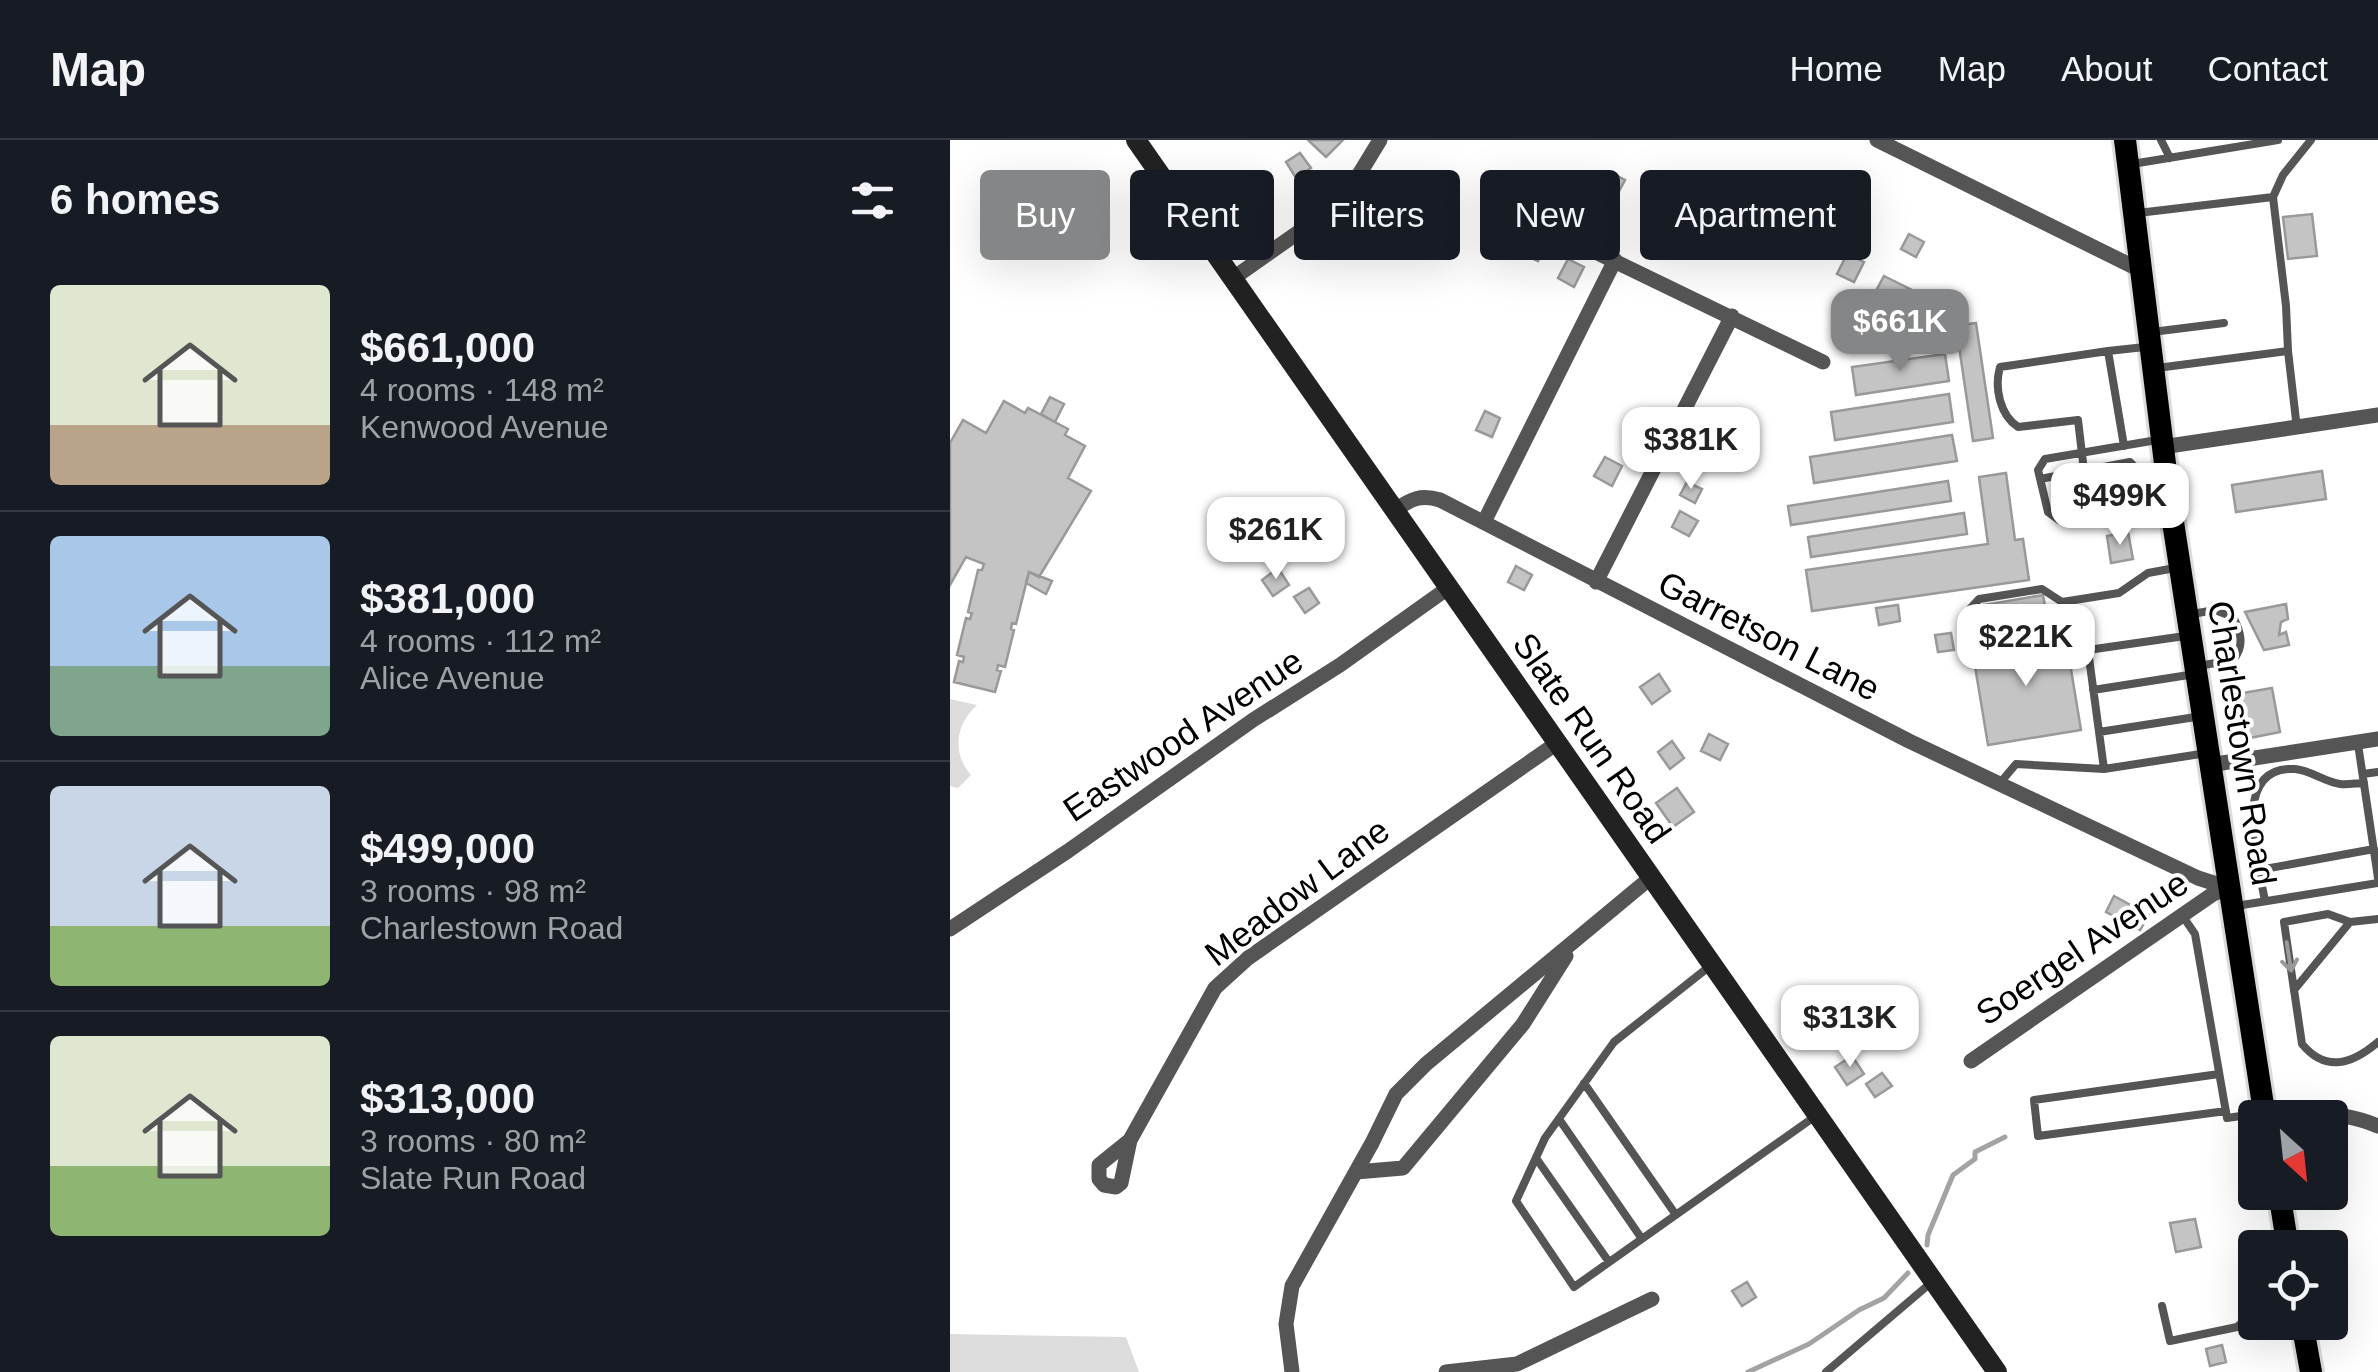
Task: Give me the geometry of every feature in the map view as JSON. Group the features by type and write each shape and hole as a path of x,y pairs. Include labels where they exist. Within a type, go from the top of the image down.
{"main road":[{"name":"Charlestown Road","path":"2125,140 2162,443 2158,497 2180,567 2262,1100"},
{"path":"2305,1340 2311,1372"}],"street":[{"name":"Slate Run Road","path":"1136,140 1997,1372"},
{"path":"1232,279 1333,208 1352,186 1380,140"},
{"path":"1877,140 2140,270"},
{"path":"1484,522 1615,260 1824,362"},
{"path":"1596,582 1732,316"},
{"path":"2162,443 2297,428 2378,414"},
{"name":"Garretson Lane","path":"1395,510 1425,496 1484,522 1596,582 2230,897"},
{"name":"Eastwood Avenue","path":"950,929 1448,588"},
{"path":"2208,759 2378,739"},
{"name":"Meadow Lane","path":"1130,1140 1215,988 1248,958 1557,743"},
{"path":"1292,1372 1286,1324 1292,1286 1396,1094 1426,1064 1650,878"},
{"name":"Soergel Avenue","path":"1971,1061 2214,894 2230,897"},
{"path":"1356,1172 1403,1168 1524,1024 1574,942"},
{"path":"2348,1117 2378,1126"},
{"path":"1446,1372 1517,1364 1652,1299"}],"lane":[{"path":"2161,140 2170,158"},
{"path":"2128,164 2278,140"},
{"path":"2297,428 2273,197 2284,174 2311,140"},
{"path":"2133,214 2273,197"},
{"path":"2150,349 2224,323"},
{"path":"2084,471 2078,420 2018,427 2010,422 2003,414 2000,367 2108,351 2288,351"},
{"path":"2108,351 2124,446"},
{"path":"2040,479 2130,462 2158,497 2138,508 2059,520 2048,512 2040,479 2038,470 2045,460 2162,443"},
{"path":"1973,632 1970,609 1979,600 2042,589 2062,602 2119,593 2148,573 2180,567"},
{"path":"2094,690 2234,660 2241,643 2233,617 2215,610 2188,625 2088,650 2104,769"},
{"path":"2099,732 2202,716"},
{"path":"2230,897 2265,901 2378,881 2358,742"},
{"path":"2000,784 2016,764 2104,769 2208,759"},
{"path":"2265,901 2250,822 2261,785 2268,777 2295,770 2340,784 2378,772"},
{"path":"2259,870 2376,856"},
{"path":"2280,899 2302,1044 2312,1057 2328,1063 2359,1056 2378,1042"},
{"path":"2284,922 2328,914 2350,922 2378,919"},
{"path":"2184,918 2195,934 2227,1118 2238,1117"},
{"path":"2294,990 2350,922"},
{"path":"1712,965 1614,1042 1558,1119 1516,1201 1574,1287 1817,1116"},
{"path":"2219,1074 2034,1100 2038,1136 2226,1111"},
{"path":"1584,1083 1676,1216"},
{"path":"1558,1119 1642,1239"},
{"path":"1536,1158 1609,1262"},
{"path":"1826,1372 1933,1281"},
{"path":"2162,1306 2170,1342 2238,1327"}],"shaded area":[{"path":"950,699 977,705 960,730 961,758 971,775 958,788 950,786"},
{"path":"950,1334 1126,1337 1139,1372 950,1372"}],"building":[{"path":"1308,140 1343,140 1326,157"},
{"path":"1300,153 1311,168 1294,170 1294,175 1286,162"},
{"path":"2312,214 2317,256 2288,259 2283,217"},
{"path":"1909,234 1924,242 1916,257 1901,249"},
{"path":"1567,260 1584,267 1574,287 1558,278"},
{"path":"1844,260 1864,262 1854,282 1837,274"},
{"path":"1884,276 1914,291 1907,304 1877,289"},
{"path":"1936,314 1940,341 1877,350 1873,324"},
{"path":"1976,323 1993,438 1973,441 1956,326"},
{"path":"1945,354 1949,381 1856,395 1852,367"},
{"path":"1949,394 1953,422 1835,440 1831,412"},
{"path":"1050,397 1064,404 1055,422 1041,414"},
{"path":"1004,401 1025,413 1028,408 1068,429 1065,435 1085,446 1068,478 1091,491 1039,577 1029,572 1016,624 1012,623 1014,630 1005,667 998,665 997,670 1001,671 995,692 954,682 959,661 963,662 964,657 957,655 966,618 970,619 972,613 968,612 978,570 984,564 966,557 950,585 950,443 963,420 986,433"},
{"path":"1485,411 1500,418 1492,437 1476,430"},
{"path":"1636,423 1651,430 1643,446 1628,439"},
{"path":"1952,435 1957,461 1814,483 1810,457"},
{"path":"1605,457 1622,466 1612,486 1594,476"},
{"path":"2322,471 2326,499 2236,512 2232,485"},
{"path":"2006,473 2015,540 2023,539 2029,580 1812,611 1806,570 1988,544 1979,477"},
{"path":"1948,481 1951,501 1791,525 1788,506"},
{"path":"1687,482 1702,489 1695,503 1680,495"},
{"path":"1680,511 1698,521 1689,536 1672,527"},
{"path":"1964,513 1967,534 1811,557 1808,537"},
{"path":"1239,515 1262,545 1249,555 1227,524"},
{"path":"2128,532 2133,559 2111,563 2107,536"},
{"path":"1516,566 1532,575 1524,590 1508,582"},
{"path":"1278,568 1289,585 1273,596 1262,580"},
{"path":"1029,572 1052,581 1046,594 1026,583"},
{"path":"1309,588 1319,603 1305,613 1294,597"},
{"path":"2043,595 2049,629 1990,639 1984,605"},
{"path":"2286,604 2288,619 2281,622 2279,635 2286,632 2289,645 2264,650 2245,612"},
{"path":"1898,605 1900,621 1879,625 1876,608"},
{"path":"1951,633 1954,650 1938,652 1935,635"},
{"path":"2065,633 2081,730 1988,745 1972,648"},
{"path":"1659,674 1670,691 1652,704 1640,687"},
{"path":"2272,688 2280,732 2245,739 2237,694"},
{"path":"1709,734 1728,744 1720,760 1701,751"},
{"path":"1672,741 1684,758 1670,769 1658,752"},
{"path":"1677,788 1694,812 1673,827 1656,803"},
{"path":"2114,896 2149,915 2140,930 2106,912"},
{"path":"1852,1056 1864,1074 1847,1085 1835,1067"},
{"path":"1882,1073 1892,1086 1875,1097 1866,1084"},
{"path":"2195,1219 2201,1247 2176,1252 2170,1223"},
{"path":"1747,1282 1756,1297 1742,1306 1732,1291"},
{"path":"2222,1345 2226,1362 2210,1366 2206,1349"}],"waterway":[{"path":"1927,1245 1953,1175 1975,1159 1975,1152 2005,1137"},
{"path":"1748,1372 1809,1344 1884,1298 1908,1273"}]}
